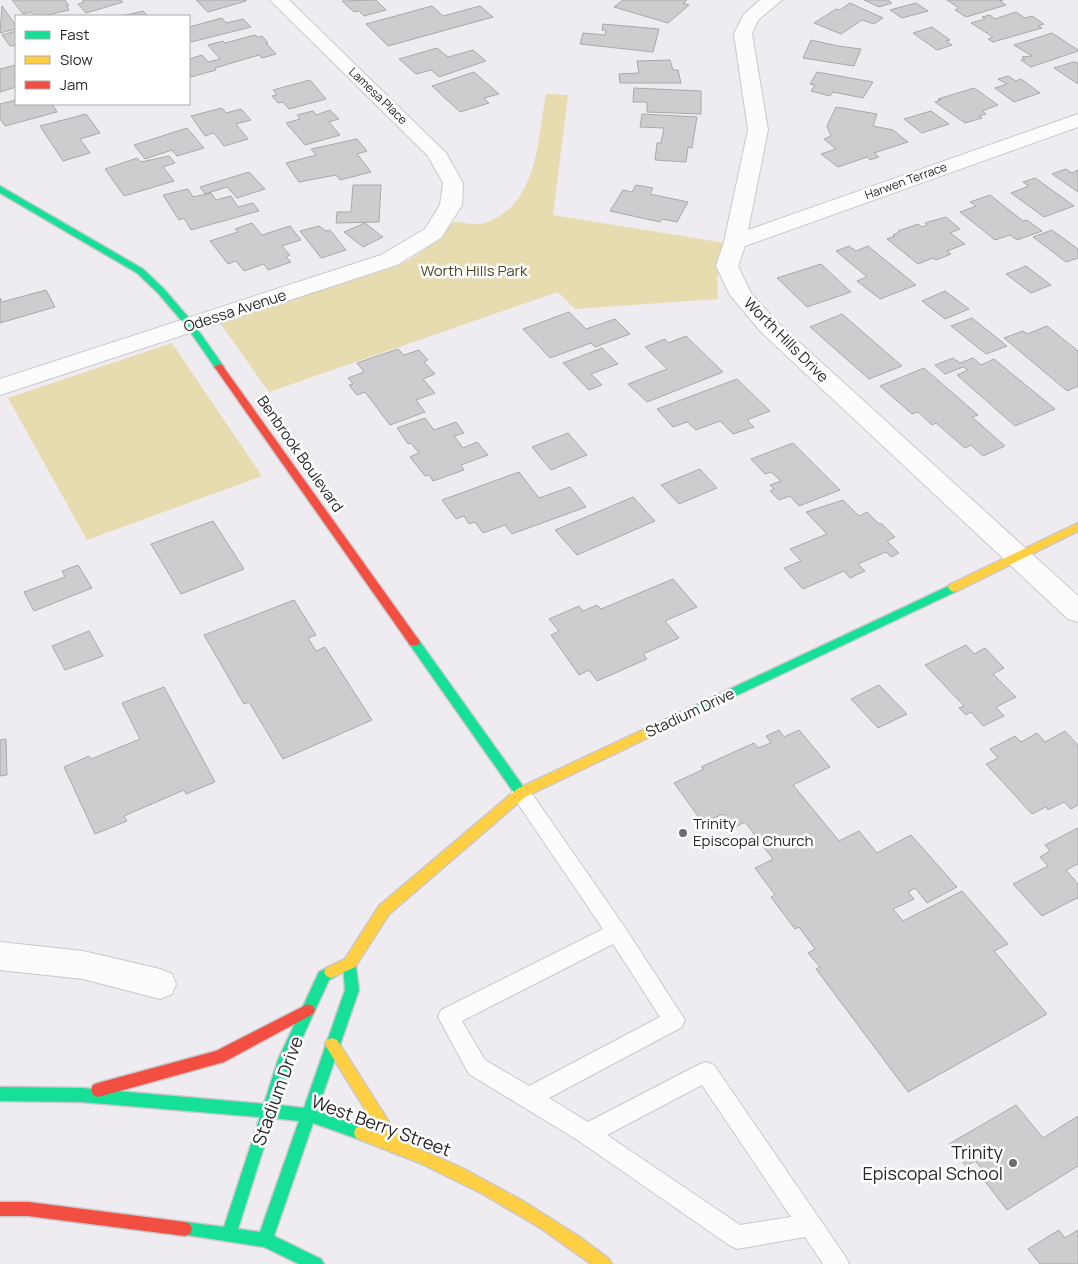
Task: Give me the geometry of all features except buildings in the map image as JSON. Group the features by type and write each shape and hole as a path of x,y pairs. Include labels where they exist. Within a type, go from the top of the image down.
{"street":[{"name":"Lamesa Place","path":"279,0 436,153 453,183 451,205"},
{"name":"Worth Hills Drive","path":"773,0 750,18 743,34 758,130 735,242 727,266 741,295 768,327 1078,612"},
{"name":"Harwen Terrace","path":"735,242 1078,120"},
{"name":"Benbrook Boulevard","path":"0,189 140,271 190,325 520,793"},
{"name":"Odessa Avenue","path":"0,387 389,260 433,232 451,205"},
{"name":"Stadium Drive","path":"229,1235 285,1060 324,976 350,963 384,910 520,793 1019,557 1078,527"},
{"path":"0,956 83,965 160,984"},
{"path":"265,1240 352,990 350,963"},
{"path":"82,1095 219,1057 308,1010"},
{"path":"332,1044 395,1145"},
{"name":"West Berry Street","path":"0,1094 82,1095 310,1115 395,1145 464,1175 572,1239 604,1264"},
{"path":"0,1209 28,1209 265,1240 316,1264"}],"lane":[{"path":"520,793 617,932 674,1020 529,1098"},
{"path":"617,932 449,1017 478,1067 587,1134 737,1237 810,1225"},
{"path":"587,1134 706,1072 837,1264"}],"green space":[{"name":"Worth Hills Park","path":"546,94 568,95 553,215 725,243 717,278 718,299 575,309 558,292 269,392 220,323 398,266 428,247 453,222 483,224 507,211 518,199 527,183 533,166"},
{"path":"172,343 262,476 87,540 8,398"}],"traffic: fast":[{"path":"0,189 140,271 161,291 190,325 219,367"},
{"path":"666,724 953,588"},
{"path":"414,642 521,793"},
{"path":"265,1240 352,990 350,963"},
{"path":"229,1235 285,1060 324,976 331,972"},
{"path":"0,1094 82,1095 310,1115 361,1133"},
{"path":"185,1229 265,1240 316,1264"}],"traffic: slow":[{"path":"953,588 1078,527"},
{"path":"331,972 350,963 384,910 521,793 666,724"},
{"path":"332,1044 395,1145"},
{"path":"361,1133 457,1173 488,1189 547,1224 604,1264"}],"traffic: jam":[{"path":"219,367 414,642"},
{"path":"98,1090 219,1057 308,1010"},
{"path":"0,1209 28,1209 185,1229"}],"place":[{"name":"Trinity Episcopal Church","path":"683,833"},
{"name":"Trinity Episcopal School","path":"1013,1163"}]}
